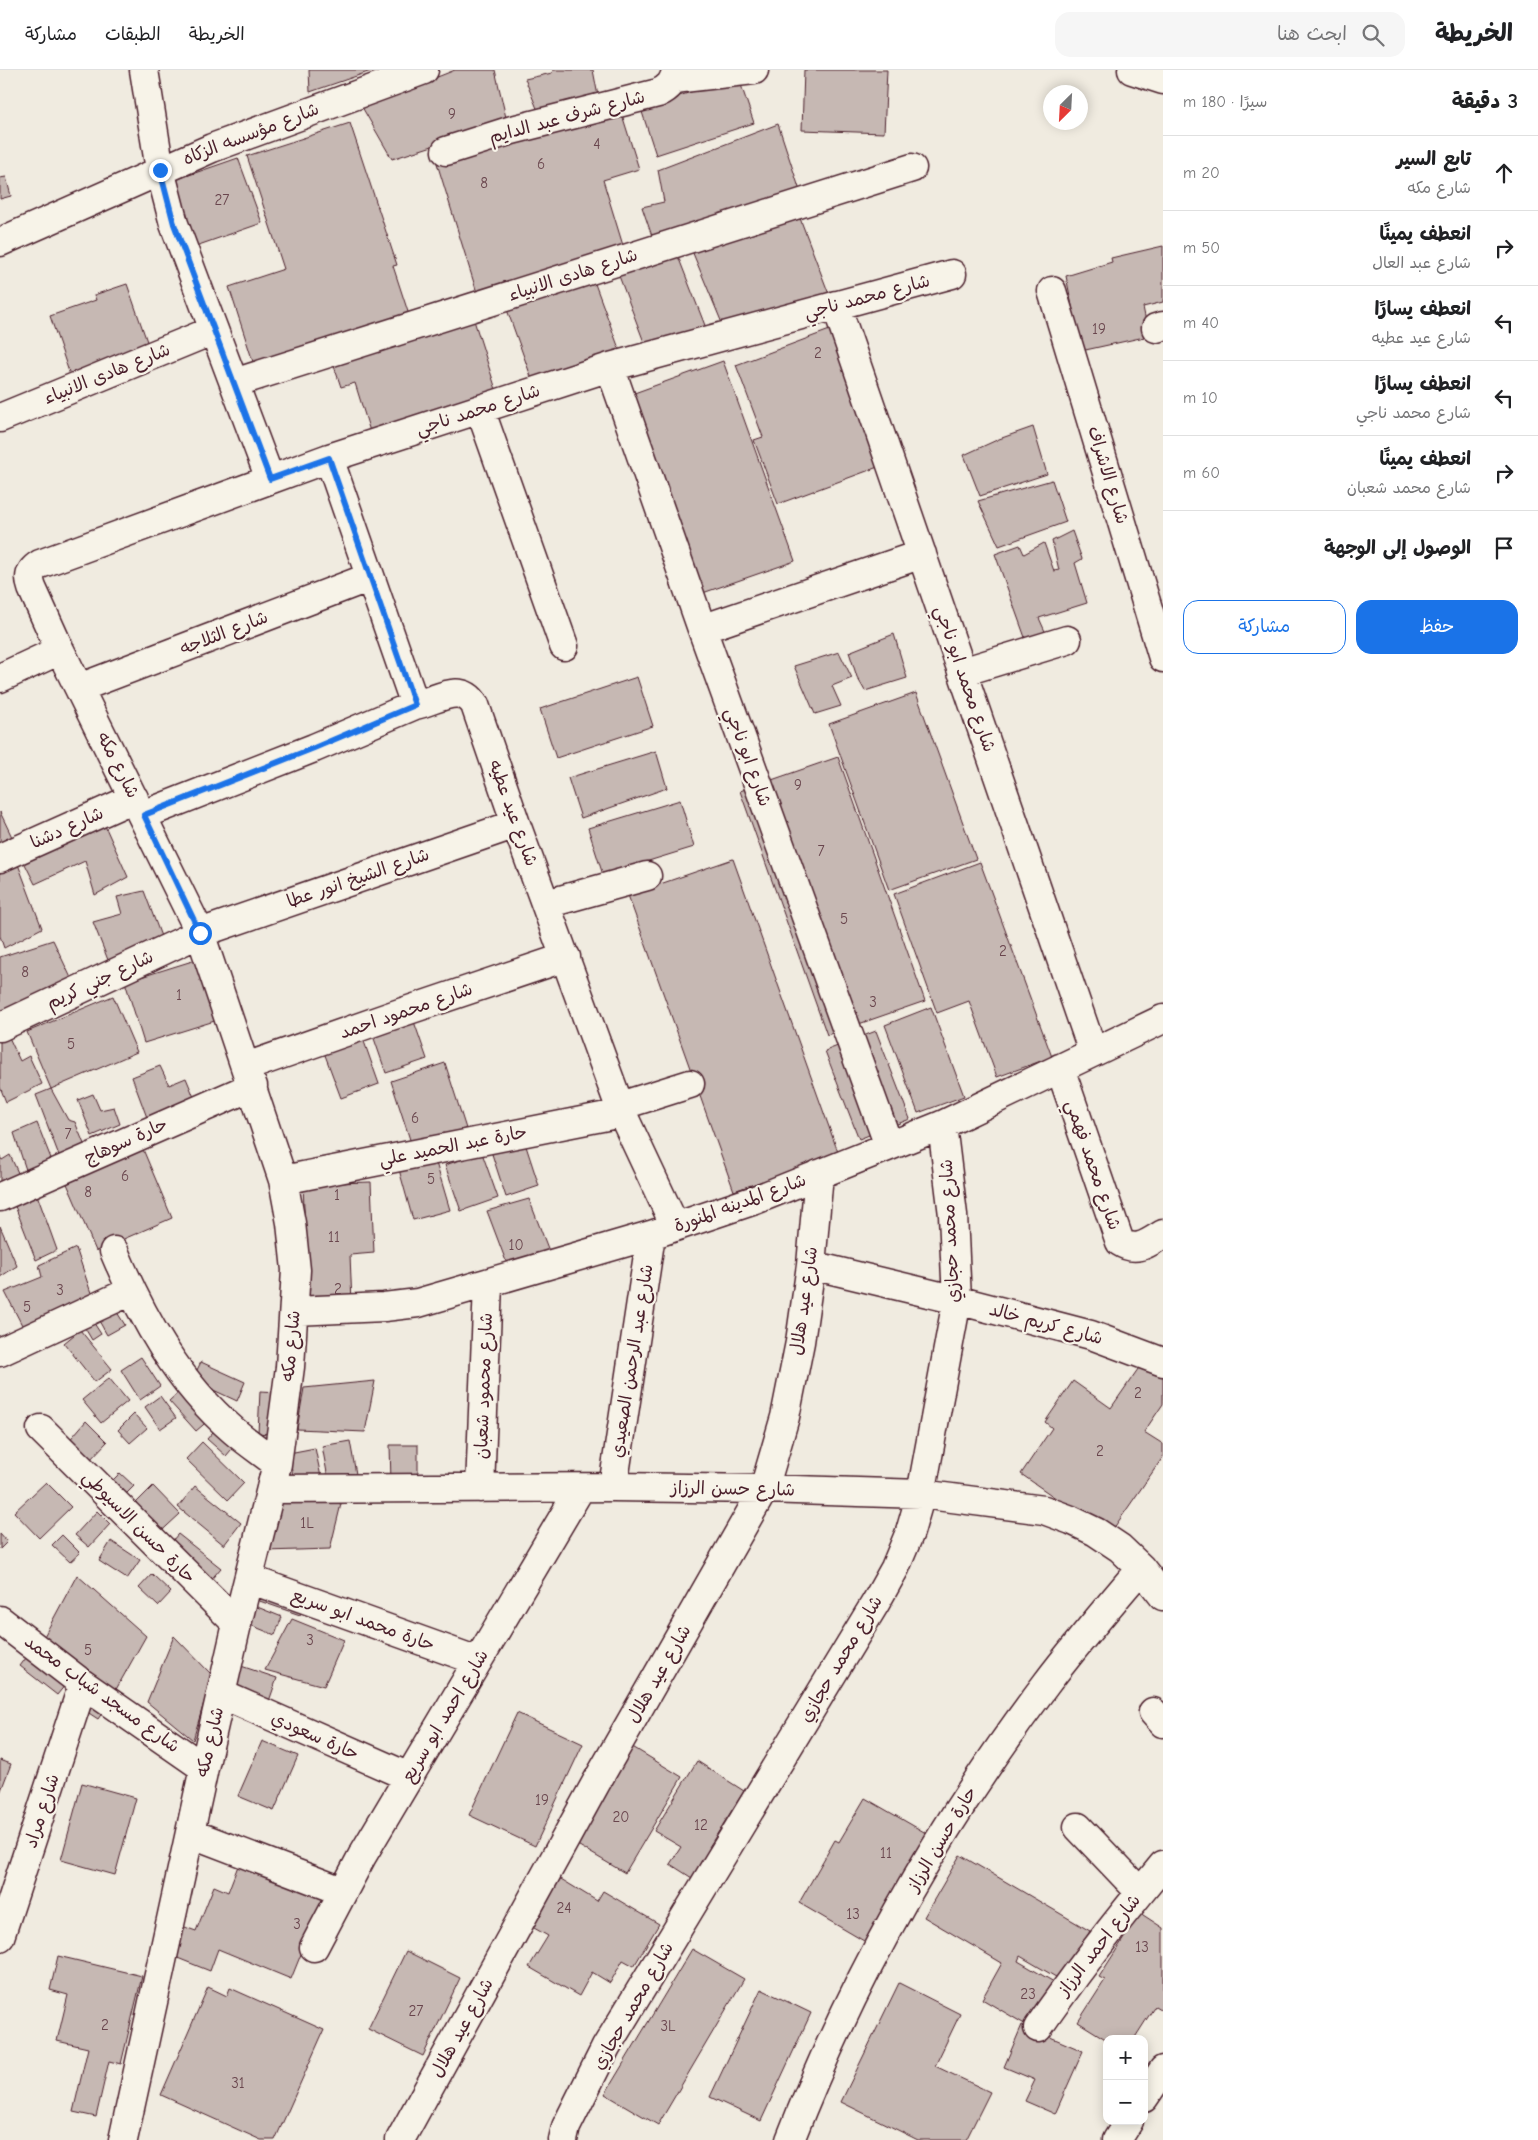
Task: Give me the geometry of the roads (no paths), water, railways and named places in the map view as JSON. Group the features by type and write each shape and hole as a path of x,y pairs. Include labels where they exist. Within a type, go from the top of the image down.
{"street":[{"path":"144,70 160,170 174,224 270,479"},
{"name":"شارع مؤسسه الزكاه","path":"0,242 160,170 384,77 424,70"},
{"path":"675,75 754,70"},
{"path":"1132,70 1163,80"},
{"name":"شارع شرف عبد الدايم","path":"446,152 512,130 658,94 668,88 675,75"},
{"name":"شارع هادى الانبياء","path":"234,382 912,168"},
{"name":"شارع محمد ناجي","path":"32,588 30,574 40,564 329,458 610,367 952,274"},
{"name":"شارع الاشراف","path":"1052,291 1163,658"},
{"name":"شارع محمد ابو ناجي","path":"836,305 1093,1052"},
{"name":"شارع هادى الانبياء","path":"0,418 214,330"},
{"name":"شارع ابو ناجي","path":"610,367 702,629 889,1146"},
{"path":"480,409 564,646"},
{"path":"329,458 415,705"},
{"path":"702,629 922,554"},
{"name":"شارع الثلاجه","path":"78,688 370,578"},
{"name":"شارع مكه","path":"32,588 78,688 139,806 200,933 250,1076 283,1180 291,1223 296,1270 295,1311 290,1367 274,1476 204,1768 123,2140"},
{"path":"962,672 1067,640"},
{"path":"0,678 60,650"},
{"name":"شارع عيد عطيه","path":"415,705 453,693 462,693 470,697 475,705 516,824 664,1230"},
{"name":"شارع دشنا","path":"0,858 139,806 314,748 415,705"},
{"name":"شارع الشيخ انور عطا","path":"200,933 516,824"},
{"path":"546,904 647,876"},
{"name":"شارع جني كريم","path":"0,1027 200,933"},
{"name":"شارع محمود احمد","path":"250,1076 391,1016 566,957"},
{"name":"شارع المدينه المنورة","path":"295,1311 384,1308 418,1303 488,1284 755,1200 942,1125 1163,1019"},
{"name":"شارع محمد فهمي","path":"1060,1068 1120,1242 1129,1248 1140,1248 1163,1234"},
{"name":"حارة سوهاج","path":"0,1197 250,1076"},
{"name":"حارة عبد الحميد علي","path":"283,1180 621,1109 690,1084"},
{"name":"شارع محمد حجازي","path":"563,2140 566,2127 606,2047 876,1602 895,1568 910,1532 921,1494 957,1300 953,1215 942,1125"},
{"name":"شارع عيد هلال","path":"400,2140 596,1783 764,1489 785,1417 800,1342 811,1265 818,1174"},
{"name":"شارع عبد الرحمن الصعيدي","path":"612,1487 664,1230"},
{"path":"114,1251 131,1291 162,1348 196,1392 234,1430 274,1476"},
{"name":"شارع كريم خالد","path":"811,1265 1091,1335 1163,1362"},
{"name":"شارع محمود شعبان","path":"480,1488 488,1284"},
{"path":"0,1352 131,1291"},
{"name":"حارة حسن الاسيوطي","path":"41,1429 237,1624"},
{"name":"شارع حسن الرزاز","path":"274,1476 480,1488 764,1489 921,1494 1044,1510 1096,1532 1120,1548 1141,1568 1163,1596"},
{"name":"شارع احمد ابو سريع","path":"314,1947 342,1890 580,1488"},
{"name":"حارة حسن الرزاز","path":"790,2140 815,2076 862,1977 957,1813 1046,1683 1141,1568"},
{"name":"حارة محمد ابو سريع","path":"249,1579 478,1661"},
{"name":"شارع مسجد شباب محمد","path":"0,1620 83,1684 204,1768"},
{"name":"شارع مراد","path":"0,1937 83,1684"},
{"name":"حارة سعودي","path":"221,1694 409,1777"},
{"path":"1078,1827 1140,1892"},
{"path":"190,1833 342,1890"},
{"name":"شارع احمد الرزاز","path":"1038,2028 1074,1976 1163,1865"},
{"path":"1148,2092 1163,2070"},
{"path":"1117,2140 1126,2125"}]}
